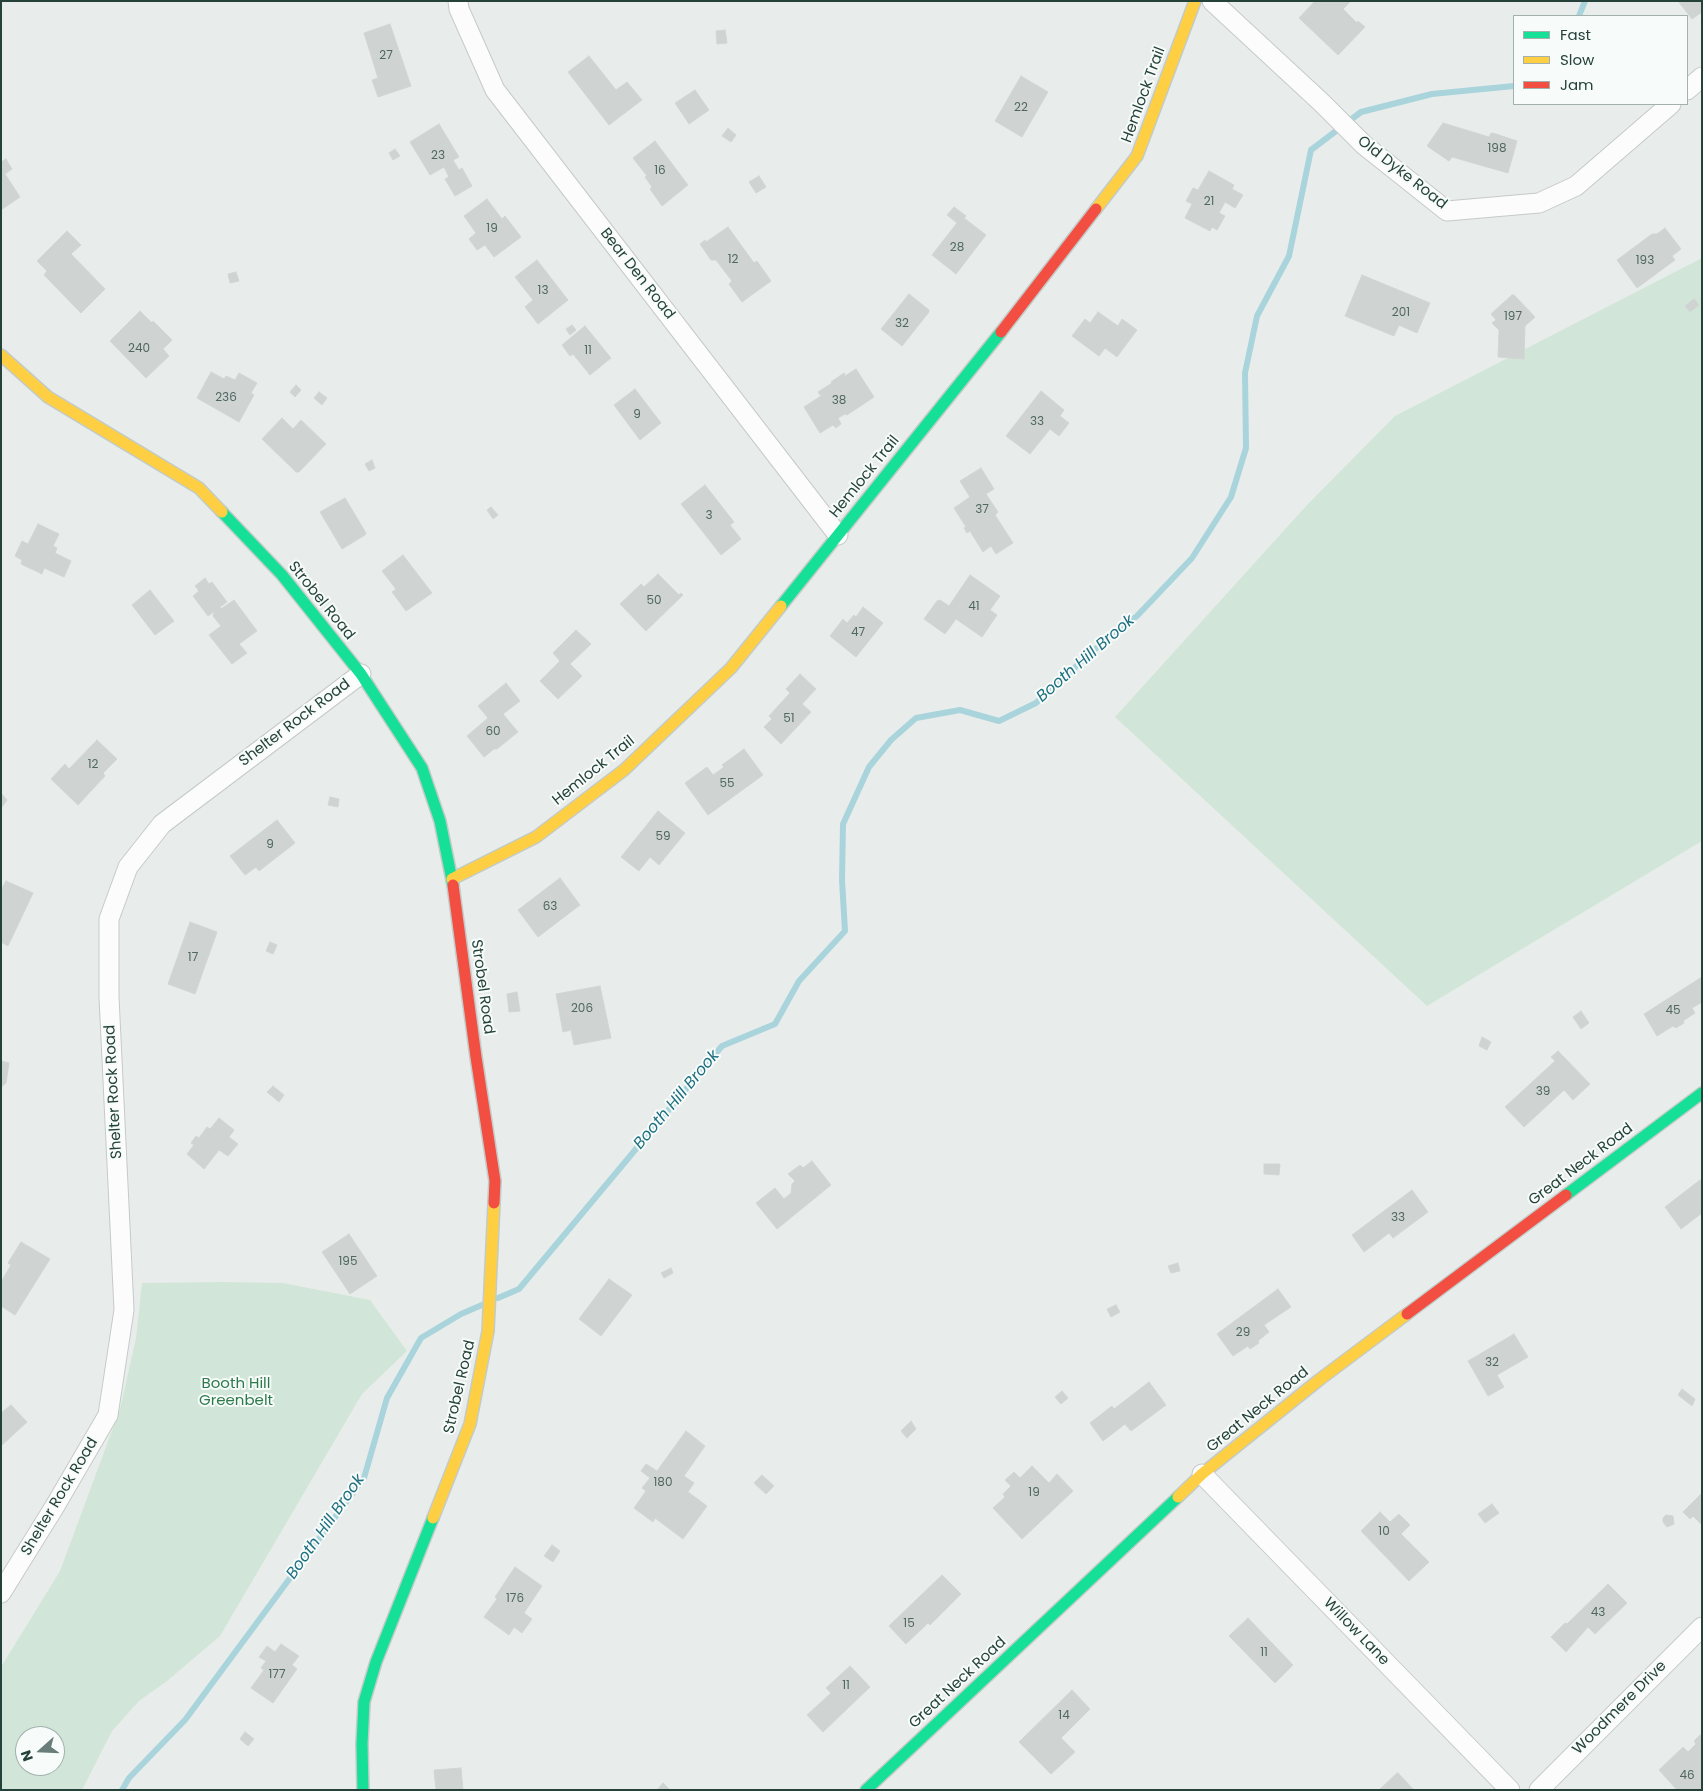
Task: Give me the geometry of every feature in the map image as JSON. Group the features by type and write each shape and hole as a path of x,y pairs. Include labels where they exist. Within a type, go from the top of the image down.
{"street":[{"name":"Bear Den Road","path":"458,1 459,9 495,90 838,535"},
{"name":"Hemlock Trail","path":"452,880 536,837 624,770 731,668 982,356 1137,156 1195,1"},
{"name":"Old Dyke Road","path":"1212,1 1322,103 1364,146 1447,211 1539,203 1576,186 1670,105"},
{"path":"1688,89 1702,77"},
{"name":"Strobel Road","path":"1,355 48,397 199,488 282,575 361,674 422,768 440,821 452,880 495,1181 488,1331 470,1424 376,1662 364,1702 362,1744 363,1790"},
{"name":"Shelter Rock Road","path":"1,1593 108,1415 124,1310 109,996 109,918 128,867 162,824 361,674"},
{"name":"Great Neck Road","path":"866,1790 1202,1474 1319,1380 1702,1093"},
{"name":"Willow Lane","path":"1202,1474 1510,1790"},
{"name":"Woodmere Drive","path":"1539,1790 1702,1627"}],"green space":[{"path":"1702,258 1702,841 1427,1006 1115,717 1307,505 1395,416"},
{"name":"Booth Hill Greenbelt","path":"142,1283 283,1283 370,1300 407,1351 362,1394 220,1636 167,1681 139,1701 112,1731 82,1790 1,1790 1,1667 60,1571 120,1409 136,1338"}],"building":[{"path":"1315,1 1351,1 1343,9 1357,23 1358,21 1365,27 1338,55 1299,18"},
{"path":"1678,1 1702,1 1702,12 1692,19"},
{"path":"390,24 411,86 378,97 372,80 378,78 364,33"},
{"path":"725,30 727,43 717,44 716,31"},
{"path":"589,56 616,90 627,82 642,100 609,125 568,72"},
{"path":"1021,76 1048,92 1022,137 995,121"},
{"path":"695,90 709,110 689,124 675,103"},
{"path":"1443,123 1489,137 1491,133 1517,141 1508,173 1452,157 1449,161 1427,146"},
{"path":"439,124 459,157 453,160 459,170 462,168 472,186 455,196 445,179 449,177 444,167 430,175 410,142"},
{"path":"728,128 736,135 731,142 722,136"},
{"path":"655,141 688,185 662,206 650,189 652,187 645,177 647,176 633,158"},
{"path":"395,149 400,156 393,160 389,153"},
{"path":"6,159 12,169 5,174 20,197 1,210 1,162"},
{"path":"1209,171 1234,185 1232,189 1243,195 1235,208 1225,202 1219,213 1225,216 1217,230 1212,227 1210,231 1185,218 1192,204 1186,201 1193,188 1198,190"},
{"path":"759,176 766,187 756,193 749,182"},
{"path":"487,199 502,219 505,216 521,237 494,257 485,245 477,250 469,239 476,233 464,216"},
{"path":"954,207 966,216 964,218 986,235 956,274 932,255 957,223 947,215"},
{"path":"728,227 754,263 757,261 771,281 742,302 729,284 732,281 716,260 711,260 700,244"},
{"path":"1665,228 1681,249 1672,256 1675,260 1637,288 1617,260 1652,234 1657,234"},
{"path":"67,231 81,245 71,254 105,289 81,313 44,275 47,271 37,261"},
{"path":"537,260 568,300 538,324 525,307 533,300 515,277"},
{"path":"236,272 239,281 230,283 228,274"},
{"path":"1362,275 1430,303 1417,333 1399,325 1394,336 1345,316"},
{"path":"909,294 929,312 902,346 881,329"},
{"path":"1512,295 1535,317 1525,326 1524,359 1498,357 1499,330 1492,323 1496,320 1491,314"},
{"path":"1694,299 1699,305 1690,312 1685,306"},
{"path":"140,311 172,340 163,349 169,356 146,378 110,341"},
{"path":"1098,312 1118,326 1122,319 1137,330 1117,357 1105,348 1099,356 1072,336 1085,319 1090,323"},
{"path":"572,325 576,330 570,335 566,329"},
{"path":"585,326 611,358 590,375 573,354 570,356 562,345"},
{"path":"856,369 874,397 847,415 845,414 838,418 841,424 836,428 833,425 820,433 804,407 821,396 818,392 831,382 844,373 845,376"},
{"path":"211,372 224,379 226,376 235,380 239,373 257,383 251,393 254,395 239,422 197,398"},
{"path":"296,385 301,390 295,397 290,392"},
{"path":"635,389 661,423 640,440 614,405"},
{"path":"1041,391 1064,410 1060,416 1069,423 1059,436 1050,429 1030,454 1006,436"},
{"path":"319,392 327,398 322,405 314,398"},
{"path":"282,418 293,429 301,420 326,444 299,472 296,472 262,439"},
{"path":"372,460 375,468 369,471 365,464"},
{"path":"981,468 994,489 986,494 998,512 995,515 1013,543 996,554 991,546 983,552 970,531 967,533 964,528 966,527 954,508 970,497 960,481"},
{"path":"705,485 734,522 730,525 741,539 721,555 681,504"},
{"path":"345,498 366,533 342,549 320,512"},
{"path":"491,507 498,515 493,519 487,510"},
{"path":"38,524 59,534 53,546 57,548 55,553 71,561 64,577 44,568 42,574 21,564 22,560 15,556 22,541 28,544"},
{"path":"403,555 432,593 406,611 392,592 396,589 382,571"},
{"path":"658,574 679,595 681,593 683,595 646,631 620,604 641,584 644,587"},
{"path":"970,575 1000,596 990,610 997,615 982,637 956,619 945,634 924,619 937,601 940,600 949,606"},
{"path":"205,578 209,584 212,582 227,602 220,607 221,609 234,600 257,631 239,644 247,653 232,664 209,635 221,626 213,616 215,611 208,616 193,596 199,591 195,586"},
{"path":"150,590 174,621 155,635 132,605"},
{"path":"863,607 883,623 856,657 830,636 843,619 847,623 854,615 856,617"},
{"path":"576,630 591,644 570,664 582,676 558,699 540,681 560,661 553,653"},
{"path":"800,674 816,689 802,704 811,712 781,744 764,727 772,719 769,716 790,693 786,689"},
{"path":"506,683 520,701 503,714 518,732 484,757 467,736 488,718 478,706"},
{"path":"97,740 117,759 103,773 105,776 78,805 51,779 65,764 69,769"},
{"path":"744,749 763,775 708,815 685,783 707,767 713,775 724,767 722,765"},
{"path":"1,793 7,800 2,807 1,807"},
{"path":"330,797 339,799 338,807 328,805"},
{"path":"658,811 685,833 659,865 650,857 639,871 621,857"},
{"path":"277,820 295,843 259,871 256,867 245,875 230,856"},
{"path":"560,878 580,905 538,937 518,910"},
{"path":"6,881 33,893 8,946 1,942 1,890"},
{"path":"190,922 217,932 195,994 168,984"},
{"path":"270,942 277,945 273,954 266,951"},
{"path":"1702,977 1702,1002 1692,1008 1695,1013 1676,1028 1673,1026 1657,1036 1644,1014"},
{"path":"600,986 611,1038 574,1045 571,1030 563,1032 556,994"},
{"path":"517,992 520,1011 509,1012 507,994"},
{"path":"1581,1011 1589,1023 1581,1029 1573,1017"},
{"path":"1482,1037 1491,1042 1487,1050 1479,1046"},
{"path":"1558,1051 1590,1084 1573,1100 1564,1090 1524,1127 1505,1107 1555,1061 1551,1057"},
{"path":"1,1061 9,1063 6,1083 2,1086 1,1090"},
{"path":"273,1086 284,1095 279,1102 267,1092"},
{"path":"219,1118 234,1130 229,1137 238,1144 228,1156 219,1150 204,1169 187,1154 194,1145 191,1143 196,1136 199,1138 207,1127 210,1129"},
{"path":"812,1161 831,1185 777,1229 756,1203 775,1188 784,1199 791,1193 792,1184 795,1181 788,1174 800,1165 803,1168"},
{"path":"1264,1164 1280,1164 1279,1175 1264,1174"},
{"path":"1700,1180 1702,1183 1702,1213 1681,1229 1665,1207"},
{"path":"1412,1190 1428,1212 1393,1238 1389,1233 1364,1252 1352,1235"},
{"path":"349,1234 377,1276 350,1294 322,1252"},
{"path":"21,1242 50,1259 15,1315 1,1306 1,1282 11,1265 8,1263"},
{"path":"1178,1263 1180,1271 1171,1273 1168,1266"},
{"path":"671,1268 673,1273 664,1278 661,1273"},
{"path":"609,1279 632,1295 601,1336 579,1319"},
{"path":"1278,1289 1291,1307 1264,1325 1269,1332 1258,1341 1259,1343 1250,1349 1248,1346 1233,1356 1217,1334"},
{"path":"1116,1305 1120,1312 1111,1317 1107,1309"},
{"path":"1514,1334 1528,1357 1497,1375 1504,1387 1488,1396 1468,1361"},
{"path":"1149,1382 1166,1405 1131,1431 1125,1424 1103,1441 1090,1423 1112,1406 1114,1409"},
{"path":"1682,1389 1695,1399 1692,1406 1678,1395"},
{"path":"1062,1391 1068,1398 1061,1404 1055,1397"},
{"path":"11,1405 27,1422 1,1446 1,1413"},
{"path":"911,1421 916,1429 907,1438 901,1431"},
{"path":"686,1431 705,1446 684,1476 694,1483 688,1492 707,1506 683,1539 655,1518 653,1522 634,1508 646,1491 642,1488 650,1478 641,1471 646,1464 657,1471"},
{"path":"1032,1466 1049,1483 1057,1474 1073,1491 1022,1539 993,1508 1005,1497 1003,1494 1011,1486 1005,1480 1014,1472 1020,1478"},
{"path":"762,1475 774,1486 766,1494 754,1483"},
{"path":"1702,1493 1702,1525 1693,1516 1690,1519 1683,1512"},
{"path":"1492,1504 1499,1513 1485,1523 1478,1514"},
{"path":"1380,1512 1390,1522 1399,1514 1410,1525 1401,1534 1429,1562 1409,1581 1361,1531"},
{"path":"1666,1515 1673,1516 1674,1524 1667,1527 1663,1522 1663,1518"},
{"path":"552,1545 560,1551 553,1562 544,1556"},
{"path":"515,1567 542,1586 524,1613 532,1619 522,1633 514,1627 509,1635 484,1617 497,1599 495,1597"},
{"path":"942,1575 961,1594 930,1625 928,1623 906,1644 889,1626"},
{"path":"1608,1584 1627,1603 1595,1634 1588,1627 1566,1652 1551,1637"},
{"path":"1248,1618 1293,1665 1275,1683 1229,1636"},
{"path":"281,1644 299,1656 292,1665 297,1669 273,1703 251,1688 264,1670 261,1668 266,1661 259,1657 267,1646 275,1652"},
{"path":"850,1666 870,1687 823,1732 807,1715 831,1693 826,1688"},
{"path":"1072,1690 1090,1709 1061,1738 1075,1752 1051,1774 1019,1742"},
{"path":"245,1732 254,1739 248,1746 240,1739"},
{"path":"1700,1735 1702,1737 1702,1790 1677,1790 1659,1770 1683,1747 1688,1752 1696,1744 1694,1741"},
{"path":"461,1768 463,1790 436,1790 434,1770"},
{"path":"1398,1773 1414,1790 1379,1790 1396,1774"},
{"path":"663,1783 670,1790 657,1790"}],"waterway":[{"name":"Booth Hill Brook","path":"1579,15 1585,1"},
{"name":"Booth Hill Brook","path":"498,1298 519,1289 722,1046 775,1024 799,981 845,931 842,880 843,824 869,767 891,740 916,718 960,710 999,721 1036,703 1094,650 1137,616 1192,558 1231,497 1246,448 1245,373 1257,316 1289,256 1311,150 1361,112 1432,94 1513,86"},
{"name":"Booth Hill Brook","path":"122,1790 129,1778 185,1720 364,1478 387,1398 421,1338 461,1314 482,1305"}],"traffic: fast":[{"path":"781,606 1001,332"},
{"path":"222,512 282,575 361,674 422,768 440,821 453,885"},
{"path":"1566,1195 1702,1093"},
{"path":"866,1790 1178,1497"},
{"path":"363,1790 362,1744 364,1702 376,1662 433,1518"}],"traffic: slow":[{"path":"1096,209 1137,156 1195,1"},
{"path":"1,355 48,397 199,488 222,512"},
{"path":"452,879 536,837 624,770 731,668 781,606"},
{"path":"433,1518 470,1424 488,1331 494,1203"},
{"path":"1178,1497 1202,1474 1319,1380 1407,1314"}],"traffic: jam":[{"path":"1001,332 1096,209"},
{"path":"453,885 495,1181 494,1203"},
{"path":"1407,1314 1566,1195"}]}
